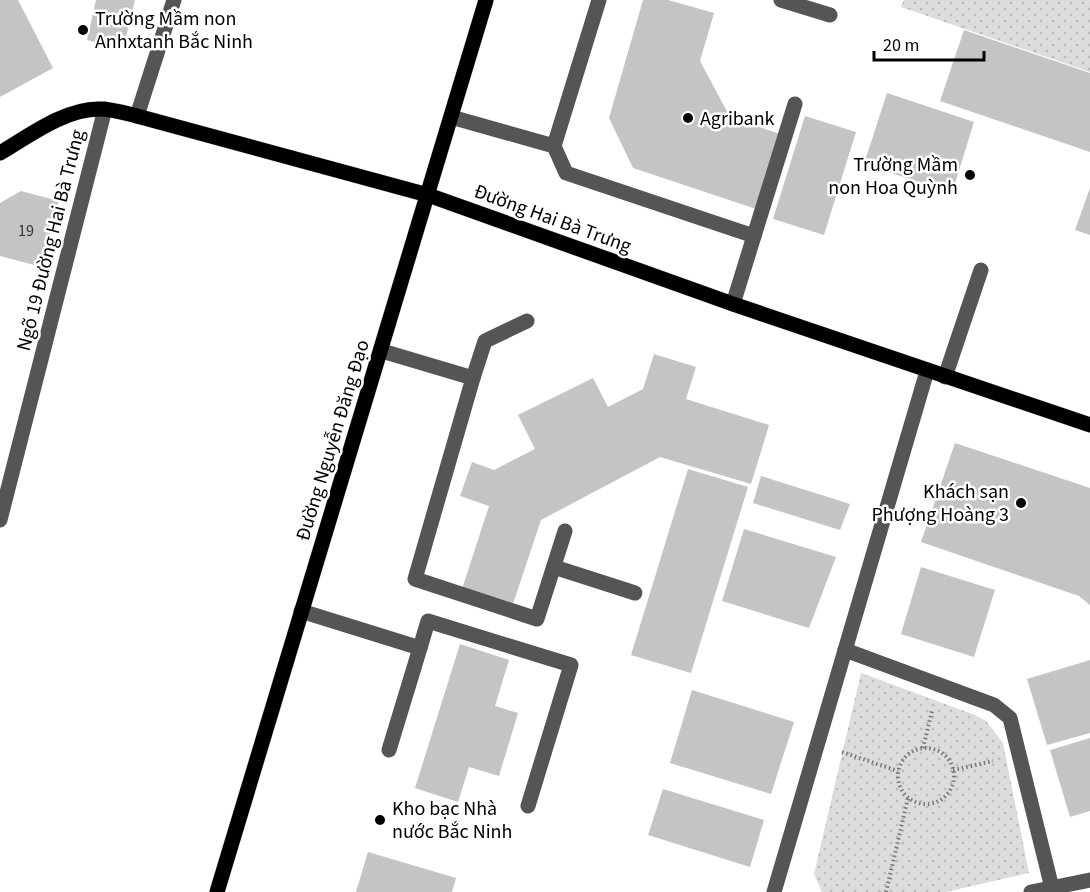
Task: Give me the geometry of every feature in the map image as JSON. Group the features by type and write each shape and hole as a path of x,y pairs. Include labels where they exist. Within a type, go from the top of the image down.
{"main road":[{"name":"Đường Nguyễn Đăng Đạo","path":"217,892 486,0"},
{"name":"Đường Hai Bà Trưng","path":"0,153 62,118 87,110 105,109 137,116 428,195 733,304 1090,425"}],"street":[{"path":"137,116 174,0"},
{"path":"599,0 554,146 566,173 754,236"},
{"path":"781,0 830,15"},
{"path":"733,304 795,104"},
{"name":"Ngõ 19 Đường Hai Bà Trưng","path":"0,520 2,502 105,109"},
{"path":"451,117 554,146"},
{"path":"945,377 981,270"},
{"path":"527,321 485,341 415,579 537,619 565,531"},
{"path":"382,351 473,378"},
{"path":"774,892 927,371"},
{"path":"554,567 635,594"},
{"path":"302,611 420,648"},
{"path":"388,750 428,621 572,665 528,806"},
{"path":"844,650 994,705 1010,718 1052,888"},
{"path":"1031,892 1090,880"}],"path":[{"path":"922,748 934,705"},
{"path":"922,748 940,752 947,758 953,770 952,785 941,800 922,804 908,798 901,789 898,771 906,756 922,748"},
{"path":"838,751 898,771"},
{"path":"953,770 1004,759"},
{"path":"886,892 908,798"}],"shaded area":[{"path":"904,0 1090,0 1090,72 901,7"},
{"path":"861,673 986,721 1003,743 1029,873 946,892 822,892 814,874"}],"building":[{"path":"0,0 18,0 53,68 0,97"},
{"path":"96,0 135,0 123,49 87,40"},
{"path":"643,0 668,0 714,13 700,61 730,117 780,134 756,209 633,168 609,118"},
{"path":"964,30 1090,73 1090,152 940,101"},
{"path":"887,93 974,122 952,193 864,164"},
{"path":"805,116 856,132 824,235 773,219"},
{"path":"1090,188 1090,235 1075,230"},
{"path":"21,191 59,201 42,267 0,256 0,203"},
{"path":"654,354 696,367 686,399 769,425 751,484 660,457 541,520 512,607 462,589 489,506 460,496 472,462 494,470 535,449 518,415 593,378 608,407 643,389"},
{"path":"955,443 1090,488 1090,605 1079,596 921,542"},
{"path":"688,469 748,487 691,673 631,655"},
{"path":"761,476 850,504 840,530 753,503"},
{"path":"744,529 836,557 809,628 722,601"},
{"path":"921,567 995,590 974,657 901,634"},
{"path":"460,644 509,660 495,706 518,713 499,776 469,767 458,802 415,788"},
{"path":"1090,660 1090,733 1047,745 1027,679"},
{"path":"692,690 794,722 771,794 670,763"},
{"path":"1090,738 1090,811 1070,817 1050,750"},
{"path":"663,789 764,820 750,867 648,835"},
{"path":"368,852 456,878 452,892 356,892"}],"place":[{"name":"Trường Mầm non Anhxtanh Bắc Ninh","path":"83,30"},
{"name":"Agribank","path":"688,118"},
{"name":"Trường Mầm non Hoa Quỳnh","path":"970,175"},
{"name":"Khách sạn Phượng Hoàng 3","path":"1021,503"},
{"name":"Kho bạc Nhà nước Bắc Ninh","path":"380,820"}]}
